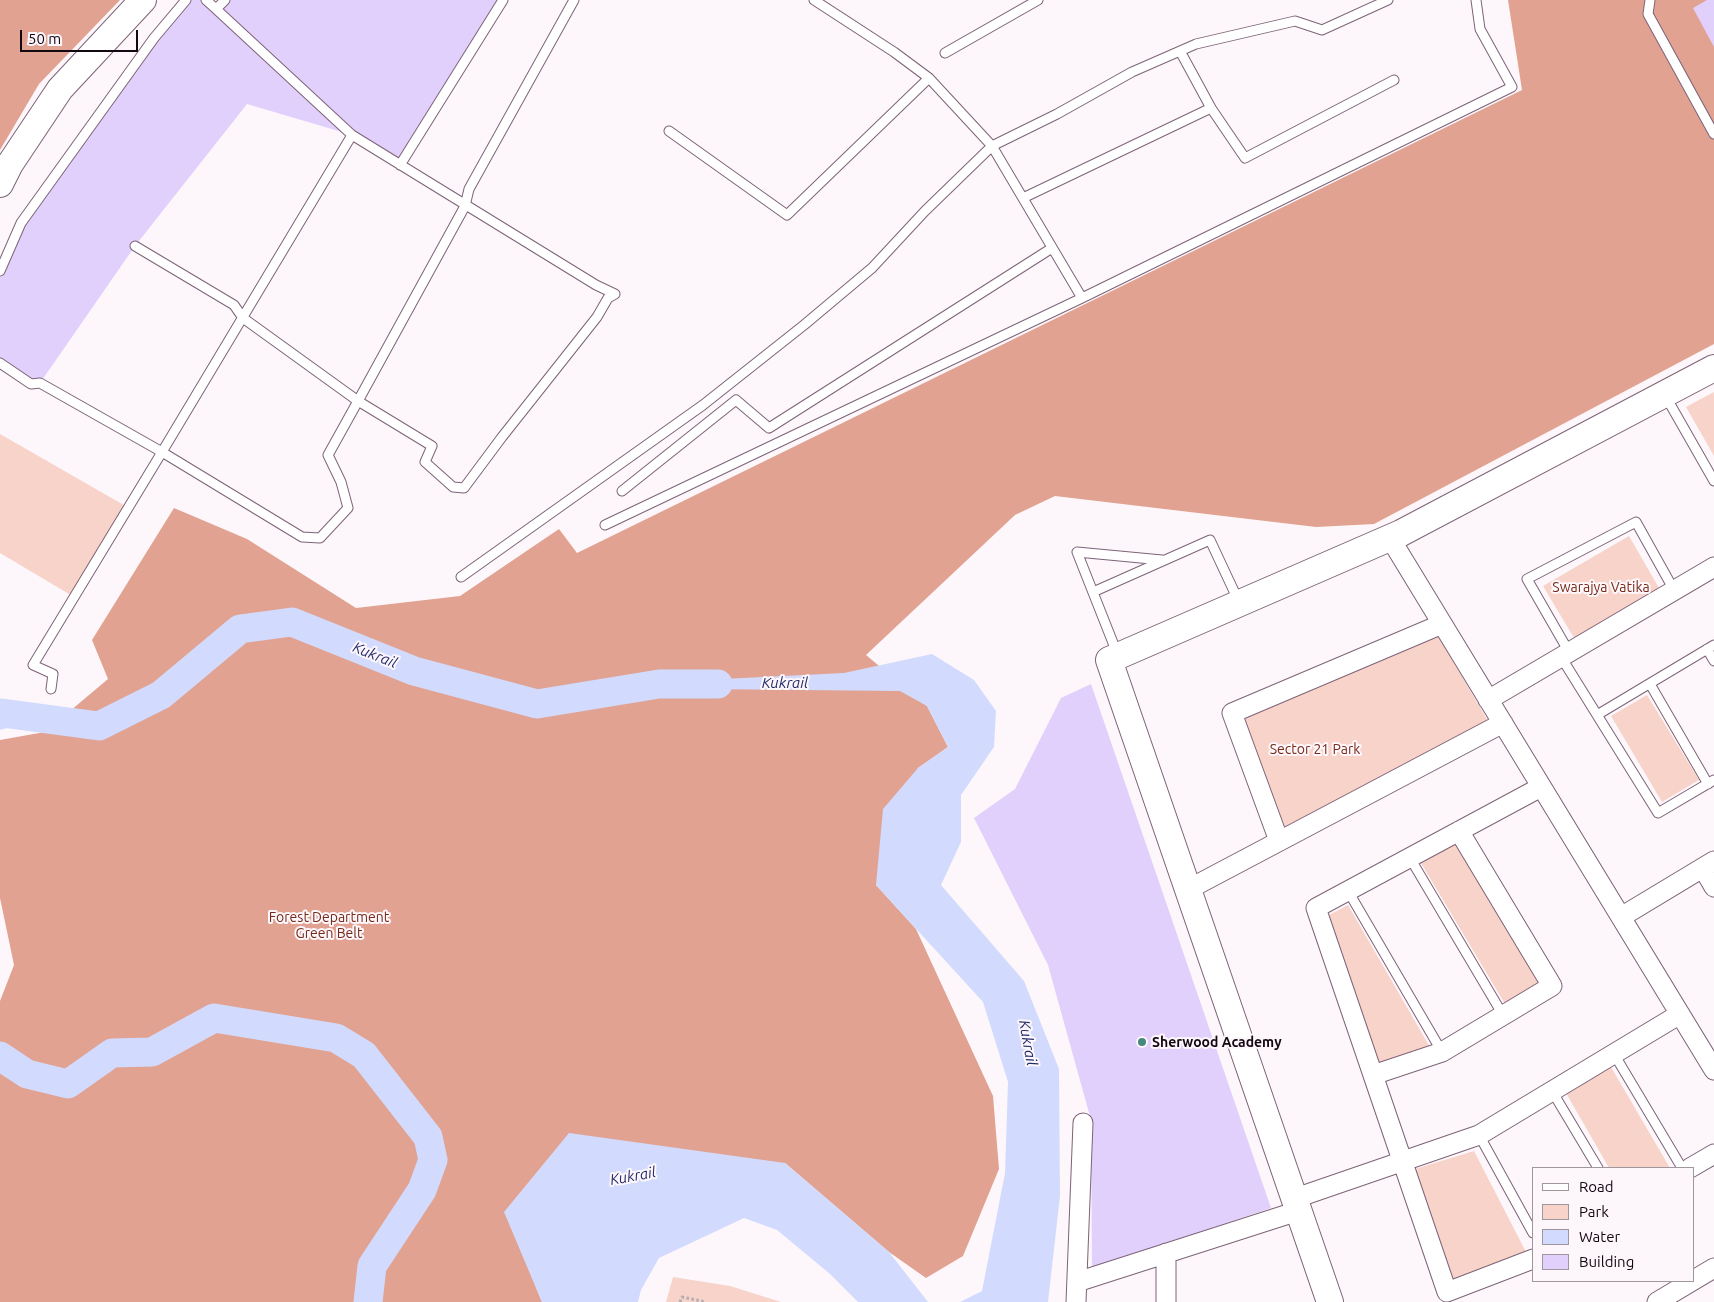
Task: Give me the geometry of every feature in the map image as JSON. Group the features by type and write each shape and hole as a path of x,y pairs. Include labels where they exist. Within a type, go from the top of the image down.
{"street":[{"path":"0,184 10,164 60,89 143,0"},
{"path":"1330,1302 1109,660 1390,538 1714,368"},
{"path":"1390,538 1714,1070"},
{"path":"1488,700 1714,567"},
{"path":"1279,842 1232,713 1442,624"},
{"path":"1187,890 1503,724"},
{"path":"1532,1259 1447,1292 1316,908 1541,787"},
{"path":"1373,1075 1442,1052 1552,986 1460,831"},
{"path":"1621,917 1708,865 1714,887"},
{"path":"1076,1282 1166,1253 1296,1205 1402,1162 1479,1135 1680,1014"},
{"path":"1076,1302 1082,1123"},
{"path":"1692,1167 1714,1154"},
{"path":"1166,1253 1166,1302"},
{"path":"1694,1280 1714,1268"},
{"path":"1657,1302 1691,1282"}],"lane":[{"path":"0,271 21,223 154,38 186,0"},
{"path":"135,246 234,305 243,318 358,400 432,446 425,462 453,487 464,488 502,436 597,317 608,298 615,294 596,285 465,206 352,135 206,0"},
{"path":"216,10 225,0"},
{"path":"400,165 503,0"},
{"path":"0,363 32,384 40,383 162,452 302,538 320,538 348,508 341,482 328,455 465,206 468,189 574,0"},
{"path":"814,0 930,78 992,146 1082,298"},
{"path":"945,53 1038,0"},
{"path":"460,577 703,405 804,325 872,268 925,211 992,146 1057,114 1132,72 1196,44 1295,21 1322,30 1388,0"},
{"path":"605,525 1082,298 1512,86 1480,30 1476,0"},
{"path":"1650,0 1648,14 1714,134"},
{"path":"1180,51 1212,108 1245,158 1394,80"},
{"path":"669,131 787,215 930,78"},
{"path":"1023,198 1212,108"},
{"path":"51,689 53,674 33,665 352,135"},
{"path":"622,491 736,400 769,428 1052,248"},
{"path":"1665,394 1714,481"},
{"path":"1650,684 1711,782 1658,813 1597,715 1527,579 1636,522 1674,590"},
{"path":"1093,592 1210,540 1240,604"},
{"path":"1118,657 1077,552 1162,560"},
{"path":"1597,715 1711,647 1714,661"},
{"path":"1410,858 1503,1015"},
{"path":"1348,891 1442,1052"},
{"path":"1614,1054 1681,1167"},
{"path":"1552,1091 1597,1167"},
{"path":"1479,1135 1532,1231"}],"path":[{"path":"680,1302 682,1297 706,1302"}],"green space":[{"path":"0,0 120,0 39,84 0,150"},
{"name":"Forest Department Green Belt","path":"1508,0 1714,0 1714,344 1374,524 1316,527 1055,496 1015,515 866,655 927,706 948,747 918,768 876,885 916,929 993,1096 999,1169 963,1256 926,1278 889,1252 785,1163 505,1212 542,1302 0,1302 0,1001 14,965 0,898 0,740 45,732 108,679 92,640 174,508 247,539 356,608 460,596 559,529 577,553 1522,90"},
{"path":"1714,392 1714,456 1686,407"},
{"path":"0,434 129,508 74,597 0,553"},
{"name":"Swarajya Vatika","path":"1629,536 1659,588 1574,638 1543,586"},
{"name":"Sector 21 Park","path":"1438,636 1488,721 1285,828 1244,719"},
{"path":"1647,695 1699,780 1662,802 1611,716"},
{"path":"1454,842 1539,984 1505,1004 1421,863"},
{"path":"1348,905 1431,1049 1378,1066 1327,916"},
{"path":"1611,1067 1669,1167 1608,1167 1566,1093"},
{"path":"1474,1151 1526,1252 1452,1280 1415,1169"},
{"path":"673,1277 730,1286 781,1302 666,1302"}],"water":[{"path":"932,654 974,680 996,711 994,747 961,795 961,842 941,885 1024,981 1059,1069 1060,1196 1048,1302 960,1302 982,1291 1005,1173 1008,1082 983,1002 876,885 883,809 918,768 948,747 927,706 900,691 701,689 678,684 702,680 844,673"},
{"path":"569,1133 785,1163 889,1252 928,1302 858,1302 830,1274 777,1230 744,1218 659,1258 641,1290 638,1302 542,1302 504,1212"}],"building":[{"path":"186,0 206,0 216,9 225,0 503,0 400,165 352,135 247,104 135,246 40,383 31,384 0,363 0,271 21,223"},
{"path":"1707,0 1714,0 1714,47 1693,8"},
{"name":"Sherwood Academy","path":"1091,684 1271,1208 1092,1268 1091,1120 1048,965 974,818 1015,789 1061,698"}],"waterway":[{"name":"Kukrail","path":"0,715 2,713 99,726 161,695 240,629 292,622 414,671 537,704 659,684 718,684"},
{"path":"0,1056 27,1074 68,1084 112,1053 152,1052 214,1018 336,1038 364,1055 428,1137 433,1160 422,1190 372,1266 368,1302"}],"place":[{"name":"Sherwood Academy","path":"1142,1042"}]}
